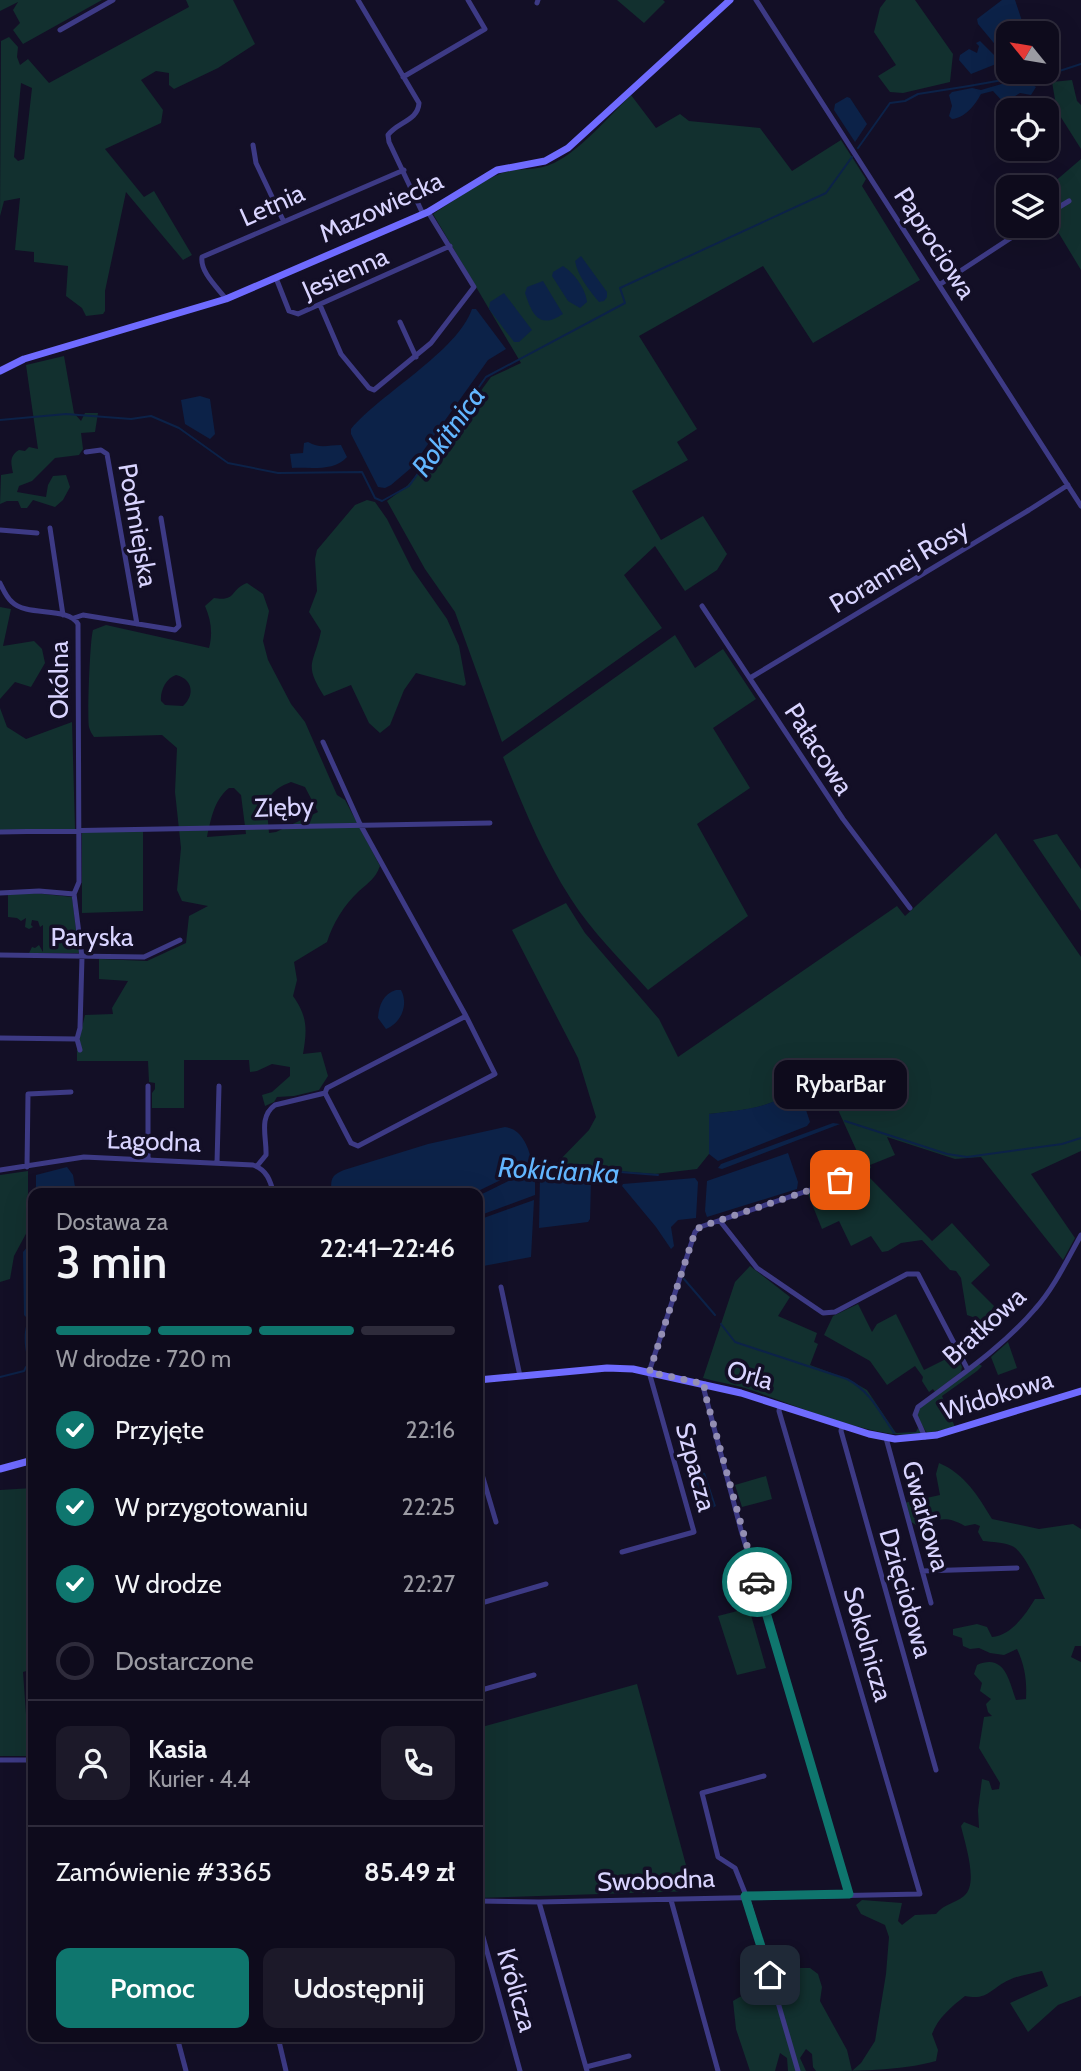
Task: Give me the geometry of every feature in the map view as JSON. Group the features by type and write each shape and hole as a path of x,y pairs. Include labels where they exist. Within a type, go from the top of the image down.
{"street":[{"path":"60,30 113,0"},
{"path":"320,305 341,354 369,388 374,390 431,343 474,287 450,246 425,213 389,142 388,135 419,111 419,103 358,0"},
{"path":"403,77 485,29 468,0"},
{"name":"Mazowiecka","path":"0,371 24,359 226,299 425,213 497,170 545,161 561,153 730,0"},
{"name":"Paprociowa","path":"756,0 1081,506"},
{"path":"253,145 256,163 283,220"},
{"name":"Letnia","path":"226,299 201,265 202,257 404,170"},
{"path":"1059,207 1069,201"},
{"path":"939,285 1011,238"},
{"name":"Jesienna","path":"276,278 289,311 298,314 450,246"},
{"path":"400,322 416,357"},
{"name":"Podmiejska","path":"86,452 101,450 107,454 137,624"},
{"name":"Porannej Rosy","path":"750,678 1068,485"},
{"path":"74,618 83,615 175,630 179,626 162,518"},
{"path":"50,528 63,615"},
{"path":"0,530 37,533"},
{"name":"Okólna","path":"0,583 8,598 18,607 74,618 78,624 79,883 74,894 82,957 80,1028 77,1039"},
{"name":"Pałacowa","path":"702,606 843,819 911,908"},
{"path":"323,742 360,824 495,1074 358,1146 351,1143 324,1093"},
{"name":"Zięby","path":"0,832 491,823"},
{"path":"0,893 38,891 74,894"},
{"name":"Paryska","path":"0,955 144,957 180,940"},
{"path":"272,1188 266,1173 257,1166 266,1156 265,1117 270,1108 324,1093 327,1088 466,1016"},
{"path":"0,1038 77,1039 80,1050"},
{"path":"148,1086 148,1159"},
{"path":"217,1163 219,1086"},
{"path":"27,1167 28,1094 71,1092"},
{"name":"Łagodna","path":"0,1170 84,1157 257,1166"},
{"path":"649,1372 695,1232 700,1227 840,1180 861,1164"},
{"path":"719,1221 757,1268 810,1306 826,1314 835,1312 907,1274 918,1274 968,1370"},
{"name":"Bratkowa","path":"924,1437 915,1415 918,1407 968,1370 1035,1309 1056,1281 1081,1235"},
{"path":"501,1287 520,1376"},
{"name":"Orla","path":"483,1380 607,1368 649,1372 705,1384 886,1438 924,1437"},
{"name":"Szpacza","path":"622,1552 694,1532 649,1372"},
{"path":"705,1384 704,1390 741,1530 849,1894"},
{"name":"Widokowa","path":"924,1437 1081,1392"},
{"name":"Sokolnicza","path":"780,1405 779,1411 920,1894"},
{"name":"Dzięciołowa","path":"842,1425 841,1431 936,1770"},
{"name":"Gwarkowa","path":"886,1438 931,1603"},
{"path":"0,1469 28,1461"},
{"path":"483,1478 496,1522"},
{"path":"922,1571 1017,1568"},
{"path":"483,1603 546,1584"},
{"path":"483,1690 534,1675"},
{"path":"0,1760 28,1760"},
{"path":"764,1776 702,1793 718,1857 735,1868 745,1896 797,2071"},
{"name":"Swobodna","path":"483,1901 920,1894"},
{"path":"671,1900 718,2071"},
{"path":"539,1902 587,2069 629,2056"},
{"name":"Królicza","path":"483,1937 520,2071"},
{"path":"178,2042 186,2071"},
{"path":"279,2042 286,2071"}],"green space":[{"path":"0,0 102,0 23,44 13,30 20,23 13,10 18,2 0,11"},
{"path":"186,0 233,0 255,44 218,68 174,89 169,85 169,73 156,71 141,80 163,110 161,123 105,149 144,197 154,191 192,255 183,260 126,192 105,291 105,311 103,314 86,316 82,308 66,296 68,266 34,262 34,252 15,250 20,198 4,201 0,216 1,41 9,37 18,47 20,65 28,59 49,83 189,7","holes":["21,83 32,88 24,159 18,161 14,157"]},
{"path":"617,0 663,0 665,2 644,23"},
{"path":"886,0 915,0 953,54 950,82 903,93 890,92 878,76 896,65 874,32 880,8"},
{"path":"1072,80 1077,101 1081,105 1081,149 1059,114 1059,98 1055,98 1052,84 1059,84 1059,81"},
{"path":"631,95 656,128 680,114 689,121 760,128 792,171 841,140 866,179 862,186 920,280 813,343 763,266 639,336 697,429 677,442 688,460 632,491 661,540 703,516 727,554 717,570 685,591 655,546 624,575 662,628 502,742 455,612 425,569 387,501 407,486 436,452 491,377 521,363 433,214 493,177 508,171 547,166 564,157"},
{"path":"1081,159 1081,270 1059,234 1059,178"},
{"path":"64,356 74,413 81,421 85,413 98,413 95,432 81,433 83,449 79,455 55,458 32,481 19,486 17,492 46,497 53,476 66,475 70,487 63,500 55,507 33,500 27,508 21,508 18,501 0,504 1,475 13,473 12,457 19,450 25,451 29,447 38,449 26,365"},
{"path":"367,500 375,502 387,519 412,569 447,619 459,646 466,684 464,686 416,673 404,690 390,725 380,733 369,723 351,685 324,696 312,670 321,631 309,612 317,591 317,550 355,505"},
{"path":"247,583 263,594 269,611 263,641 268,660 291,704 305,722 337,795 345,800 380,866 374,877 344,908 327,942 294,962 297,980 293,996 305,1024 303,1054 321,1052 328,1076 319,1090 277,1097 274,1102 265,1106 262,1095 272,1092 290,1076 290,1067 272,1064 250,1072 249,1060 184,1060 184,1108 152,1108 155,1083 149,1082 148,1061 77,1061 77,1048 85,1015 113,1014 112,1008 128,981 99,979 99,959 147,961 186,943 189,916 208,906 182,901 177,890 181,848 175,792 177,748 162,735 94,737 90,730 88,720 93,630 106,625 209,648 211,627 205,606 214,598 230,597","holes":["176,675 186,680 191,692 183,706 165,705 161,701 163,689 169,679","291,782 305,787 318,812 269,833 268,802 282,786","229,788 234,788 241,795 246,834 207,837 214,810"]},
{"path":"0,607 11,609 3,646 34,641 42,649 45,663 31,687 15,682 0,699"},
{"path":"675,635 695,668 723,649 756,699 713,728 750,788 697,824 748,916 648,990 598,935 571,899 542,847 503,757"},
{"path":"0,708 7,727 26,739 72,722 75,829 0,830"},
{"path":"143,831 143,911 82,913 82,832"},
{"path":"996,833 1081,957 1081,1151 1031,1174 1075,1238 1063,1260 981,1157 955,1159 887,1137 895,1155 870,1165 871,1168 866,1170 868,1176 932,1241 952,1223 990,1265 971,1283 994,1306 985,1321 984,1333 981,1335 977,1328 978,1319 967,1315 961,1278 922,1240 901,1243 882,1252 871,1236 851,1246 839,1221 822,1229 808,1194 839,1184 864,1167 825,1081 801,1092 799,1089 766,1105 709,1114 709,1154 697,1169 655,1174 554,1166 589,1130 596,1117 578,1058 512,930 566,903 585,933 659,1019 678,1057 897,906 905,916"},
{"path":"1057,834 1081,869 1081,911 1033,840"},
{"path":"34,893 72,897 79,953 29,953 32,947 39,945 43,952 43,925 40,927 38,921 32,920 33,927 29,929 25,927 26,918 21,921 8,917 8,894"},
{"path":"28,1171 28,1230 14,1256 10,1279 0,1282 0,1175"},
{"path":"750,1266 790,1297 778,1316 817,1333 814,1342 818,1344 810,1365 848,1379 867,1390 896,1433 916,1432 918,1428 922,1433 905,1435 884,1433 860,1427 745,1388 703,1378 735,1282"},
{"path":"858,1304 872,1332 877,1324 896,1314 924,1370 956,1354 962,1367 961,1372 935,1392 933,1389 929,1392 915,1366 887,1385 870,1361 824,1335 833,1316"},
{"path":"1008,1342 1017,1368 998,1375 991,1357"},
{"path":"979,1364 982,1366 977,1371 942,1396 955,1427 927,1433 917,1418 917,1410"},
{"path":"939,1463 964,1479 992,1519 1039,1529 1073,1524 1081,1529 1081,1646 1075,1646 1071,1657 1081,1662 1081,1996 1058,2005 1028,2032 1010,2003 1048,1986 1042,1971 1017,1977 979,1997 965,1996 946,2013 932,2034 938,2050 936,2061 892,2069 852,2071 861,2063 875,2041 889,1937 885,1925 861,1914 856,1905 862,1900 902,1903 898,1921 902,1925 915,1915 936,1914 964,1896 971,1873 961,1826 964,1822 979,1828 982,1779 989,1781 992,1790 999,1789 1000,1783 979,1748 984,1717 992,1716 986,1704 991,1699 980,1691 982,1683 974,1674 977,1665 986,1662 1000,1666 1008,1677 1016,1700 1026,1699 1025,1674 1017,1649 1004,1655 979,1648 970,1649 963,1646 962,1638 953,1635 953,1629 977,1624 987,1627 992,1637 999,1635 1017,1623 1035,1599 1045,1599 1031,1569 1017,1549 1005,1544 983,1541 978,1532 980,1526 965,1526 946,1519 916,1525 908,1520 904,1503 940,1495 936,1474"},
{"path":"766,1476 772,1499 742,1507 735,1485"},
{"path":"28,1488 28,1670 23,1672 28,1756 0,1756 0,1490"},
{"path":"749,1608 766,1668 737,1675 718,1616"},
{"path":"637,1684 693,1891 483,1898 483,1727"},
{"path":"785,1955 794,1960 800,1968 810,1968 818,1974 822,1987 820,2001 847,2050 852,2071 816,2071 812,2054 806,2049 800,2058 806,2071 788,2071 787,2058 780,2053 775,2071 750,2071 736,2029 733,2001 759,1984 776,1961"}],"water":[{"path":"1002,0 1015,0 1022,21 996,21 996,46 977,19"},
{"path":"980,41 996,57 996,64 971,74 959,60 960,55 969,49 977,53 979,46 976,43"},
{"path":"1002,84 1031,84 1036,87 1031,95 1020,93 1012,98 999,98 993,91 981,94 965,114 952,119 949,116 952,106 949,95 952,92 972,88 981,90"},
{"path":"847,97 867,124 855,142 834,110 835,104"},
{"path":"581,256 607,292 604,301 599,302 581,277 575,261"},
{"path":"563,266 582,287 587,302 580,308 568,301 552,276 553,272"},
{"path":"543,281 563,314 555,319 542,320 538,317 525,293 527,287"},
{"path":"504,293 532,330 519,342 514,342 489,309 490,302"},
{"path":"472,309 476,309 506,349 488,360 411,468 391,485 378,487 351,434 351,429 451,341"},
{"path":"200,396 210,399 215,434 210,439 185,424 181,400"},
{"path":"304,443 320,446 341,445 347,457 329,467 292,468 290,454 303,453"},
{"path":"401,990 404,1007 396,1022 386,1029 378,1018 379,1009 385,997"},
{"path":"799,1089 810,1122 807,1126 718,1161 709,1154 709,1114 766,1104"},
{"path":"833,1123 840,1124 722,1169 718,1168 721,1164"},
{"path":"505,1127 516,1132 524,1141 532,1165 483,1189 331,1188 332,1178 344,1170 428,1144"},
{"path":"788,1153 798,1182 797,1189 707,1217 707,1181"},
{"path":"67,1167 73,1175 75,1188 36,1188 36,1175"},
{"path":"533,1169 535,1171 535,1195 483,1214 483,1194"},
{"path":"540,1175 588,1176 591,1180 588,1222 539,1228"},
{"path":"695,1178 698,1182 696,1218 678,1220 671,1227 674,1246 671,1249 622,1186"},
{"path":"534,1200 531,1257 483,1266 483,1218"},
{"path":"28,1246 28,1319 24,1315 23,1252"},
{"path":"28,1322 28,1357 25,1342"},
{"path":"705,1473 716,1506 705,1512 698,1507 689,1478"}],"waterway":[{"name":"Rokitnica","path":"858,148 890,103 905,101 918,94 1014,78 1044,76 1081,64"},
{"name":"Rokitnica","path":"0,420 66,414 131,419 151,416 179,428 228,463 278,473 362,472 375,498 382,501 409,486 486,377 625,303 620,288 826,193 852,157"},
{"name":"Rokicianka","path":"845,1121 947,1154 967,1157 1062,1144 1081,1138"},
{"name":"Rokicianka","path":"531,1165 658,1175"},
{"path":"684,1279 715,1315"},
{"path":"721,1324 735,1342 855,1384 874,1403 894,1433"},
{"name":"Rokicianka","path":"0,1377 24,1371 26,1367 28,1370"}],"way so far":[{"path":"757,1582 704,1390 705,1384 649,1372 695,1232 700,1227 840,1180"}],"place":[{"name":"RybarBar","path":"840,1180"}],"route":[{"path":"757,1582 849,1894 745,1896 770,1975"}]}
